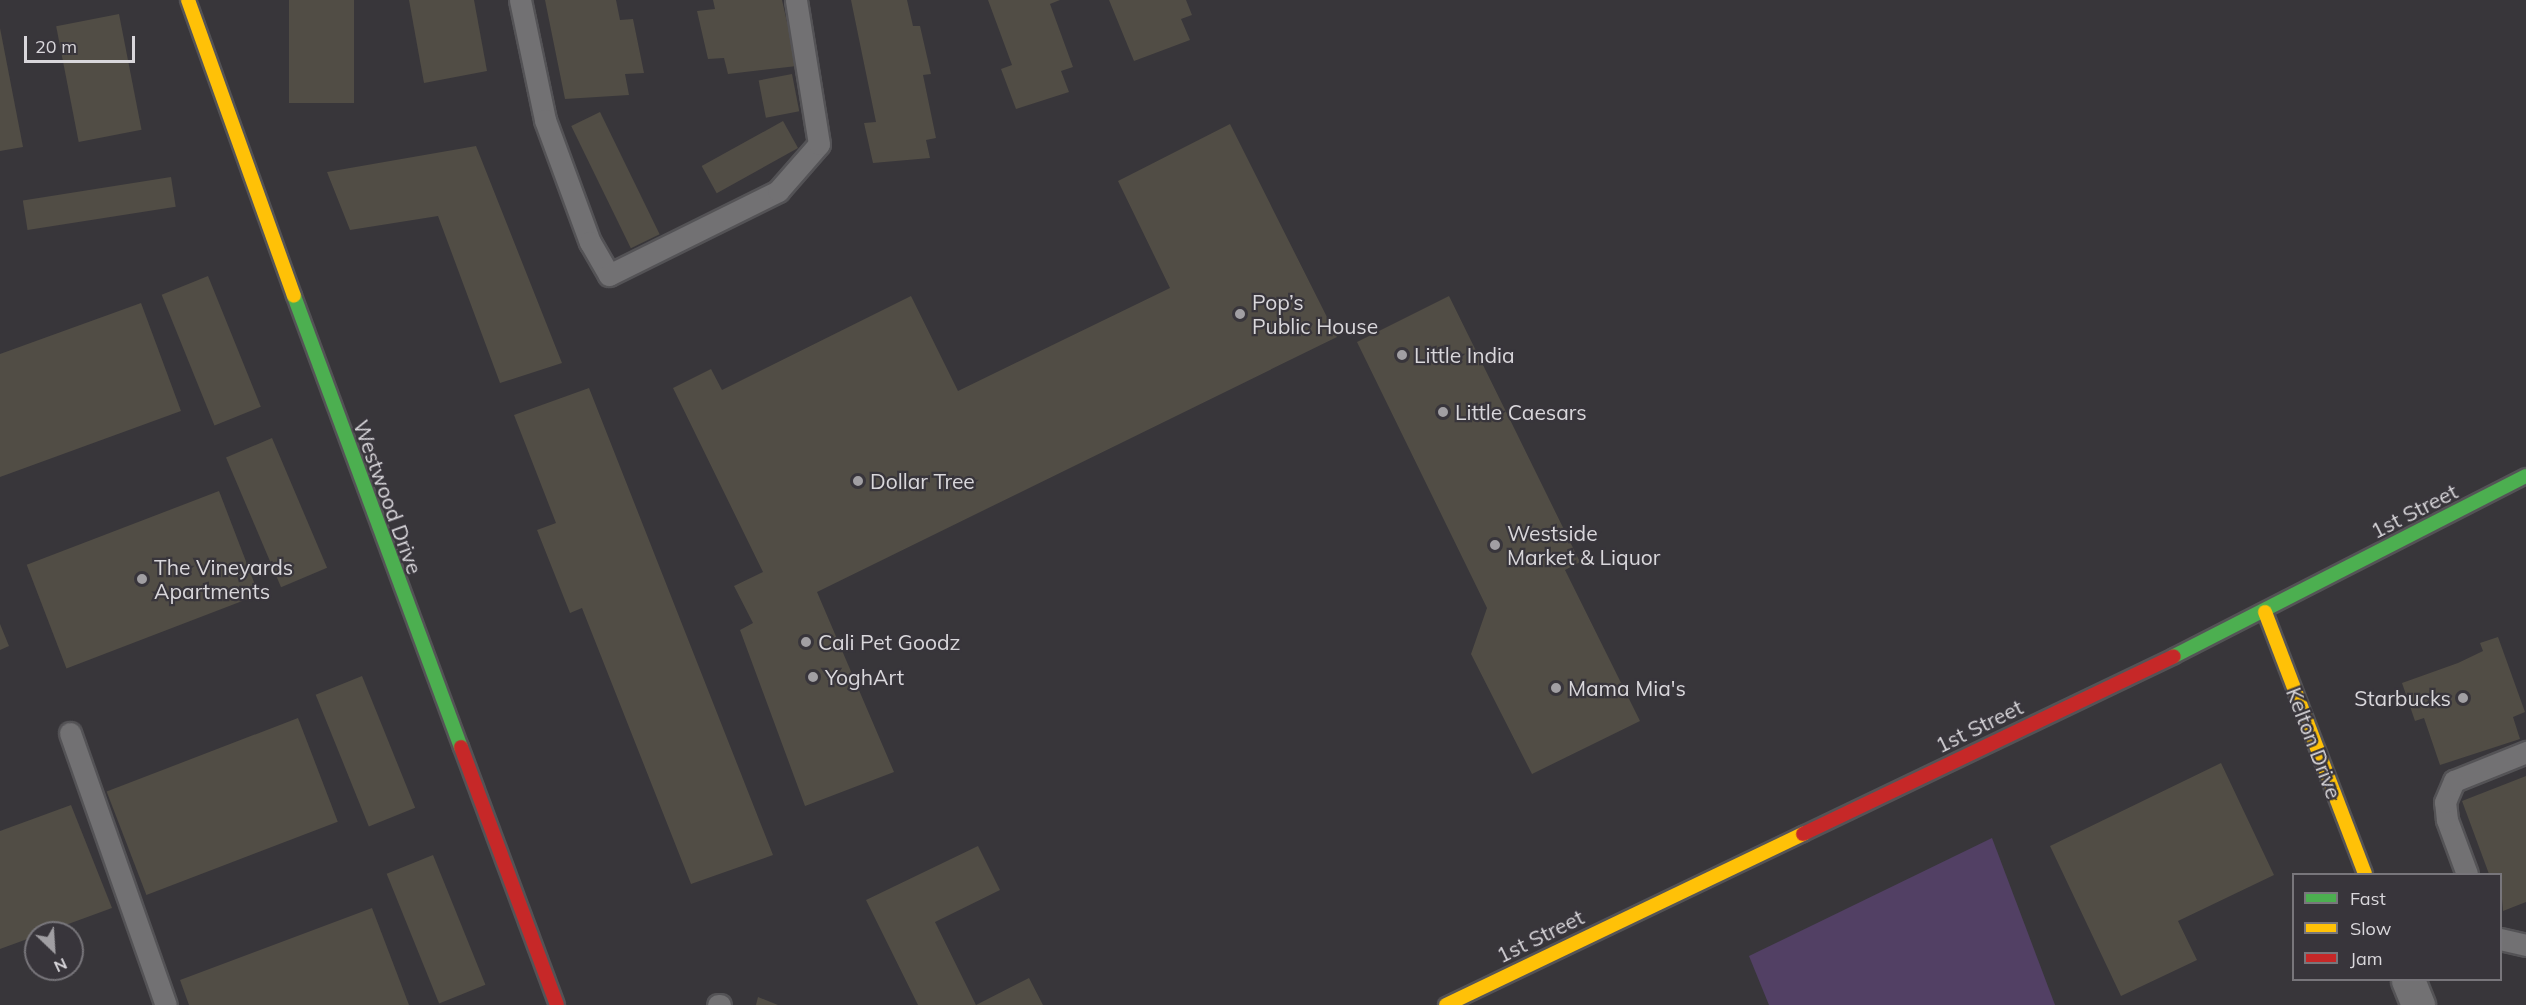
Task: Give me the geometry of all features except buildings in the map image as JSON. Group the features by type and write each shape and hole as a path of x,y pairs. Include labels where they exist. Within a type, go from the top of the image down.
{"street":[{"name":"Westwood Drive","path":"188,0 361,483 557,1005"},
{"name":"1st Street","path":"1446,1005 2265,612 2526,476"},
{"name":"Kelton Drive","path":"2265,612 2365,873"},
{"path":"2408,981 2418,1005"}],"lane":[{"path":"520,0 545,120 590,242 609,275 778,191 819,144 796,0"},
{"path":"69,733 166,1005"},
{"path":"2467,873 2447,820 2445,802 2454,781 2526,752"},
{"path":"2502,939 2526,945"}],"shaded area":[{"path":"1992,838 2055,1005 1769,1005 1749,956"}],"traffic: fast":[{"path":"294,296 461,747"},
{"path":"2174,656 2526,476"}],"traffic: slow":[{"path":"188,0 294,296"},
{"path":"2265,612 2365,873"},
{"path":"1446,1005 1803,834"}],"traffic: jam":[{"path":"1803,834 2174,656"},
{"path":"461,747 557,1005"}],"place":[{"name":"Pop’s Public House","path":"1240,314"},
{"name":"Little India","path":"1402,355"},
{"name":"Little Caesars","path":"1443,412"},
{"name":"Dollar Tree","path":"858,481"},
{"name":"Westside Market & Liquor","path":"1495,545"},
{"name":"The Vineyards Apartments","path":"142,579"},
{"name":"Cali Pet Goodz","path":"806,642"},
{"name":"YoghArt","path":"813,677"},
{"name":"Mama Mia's","path":"1556,688"},
{"name":"Starbucks","path":"2463,698"}]}
